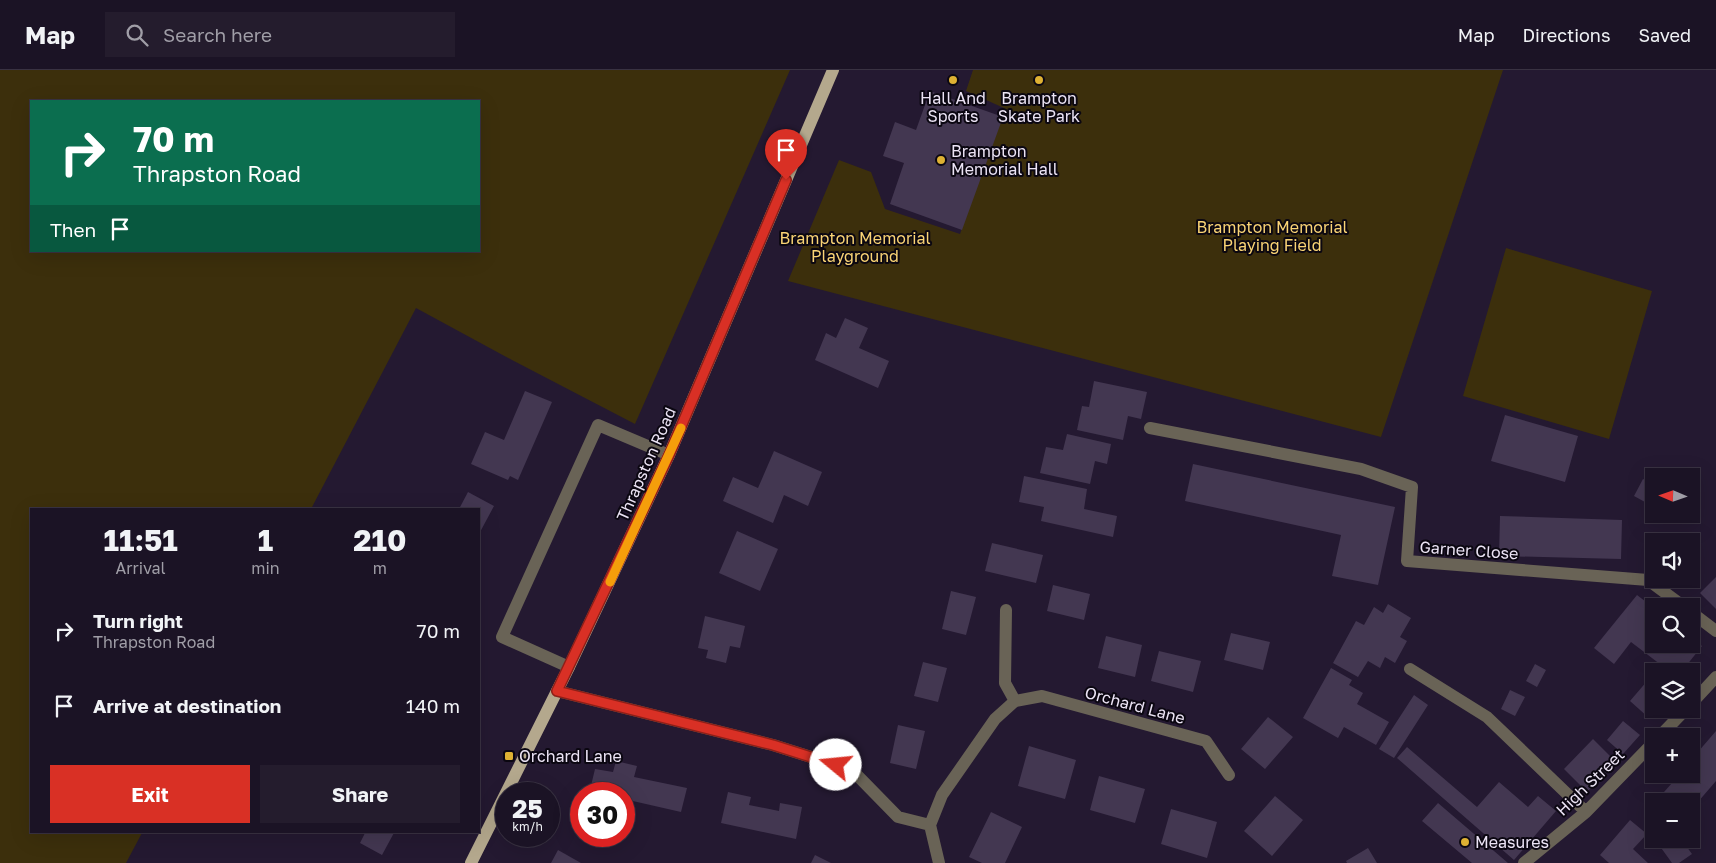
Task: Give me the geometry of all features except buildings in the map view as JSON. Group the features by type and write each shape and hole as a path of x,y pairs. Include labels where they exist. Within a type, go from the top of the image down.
{"main road":[{"name":"Thrapston Road","path":"471,863 569,667 669,455 833,70"}],"street":[{"path":"569,667 502,637 598,425 669,455"},
{"name":"Garner Close","path":"1150,428 1361,469 1412,487 1407,561 1648,580 1672,598"},
{"path":"939,863 930,825 942,796 995,719 1015,701 1005,683 1006,610"},
{"path":"1700,619 1716,631"},
{"path":"1410,668 1487,717 1586,812"},
{"path":"1700,694 1716,677"},
{"path":"557,691 773,745 852,770 898,817 930,825"},
{"name":"Orchard Lane","path":"1015,701 1042,696 1206,741 1229,775"},
{"path":"1668,728 1677,718"},
{"name":"High Street","path":"1524,863 1586,812 1645,751"}],"green space":[{"path":"0,70 790,70 635,424 416,308 312,508 30,508 30,833 142,833 126,863 0,863"},
{"name":"Brampton Memorial Playing Field","path":"973,70 1503,70 1381,437 788,281 839,160 871,172 885,209 960,234 1004,108 966,91"},
{"path":"1506,248 1652,291 1609,439 1463,396"}],"slow traffic":[{"path":"610,582 681,428"}],"place":[{"name":"Hall And Sports","path":"953,80"},
{"name":"Brampton Skate Park","path":"1039,80"},
{"name":"Brampton Memorial Hall","path":"941,160"},
{"name":"Orchard Lane","path":"509,756"},
{"name":"Measures","path":"1465,842"}],"route":[{"path":"786,180 640,520 557,691 773,745 836,765"}],"park label":[{"name":"Brampton Memorial Playground","path":"855,247"}]}
